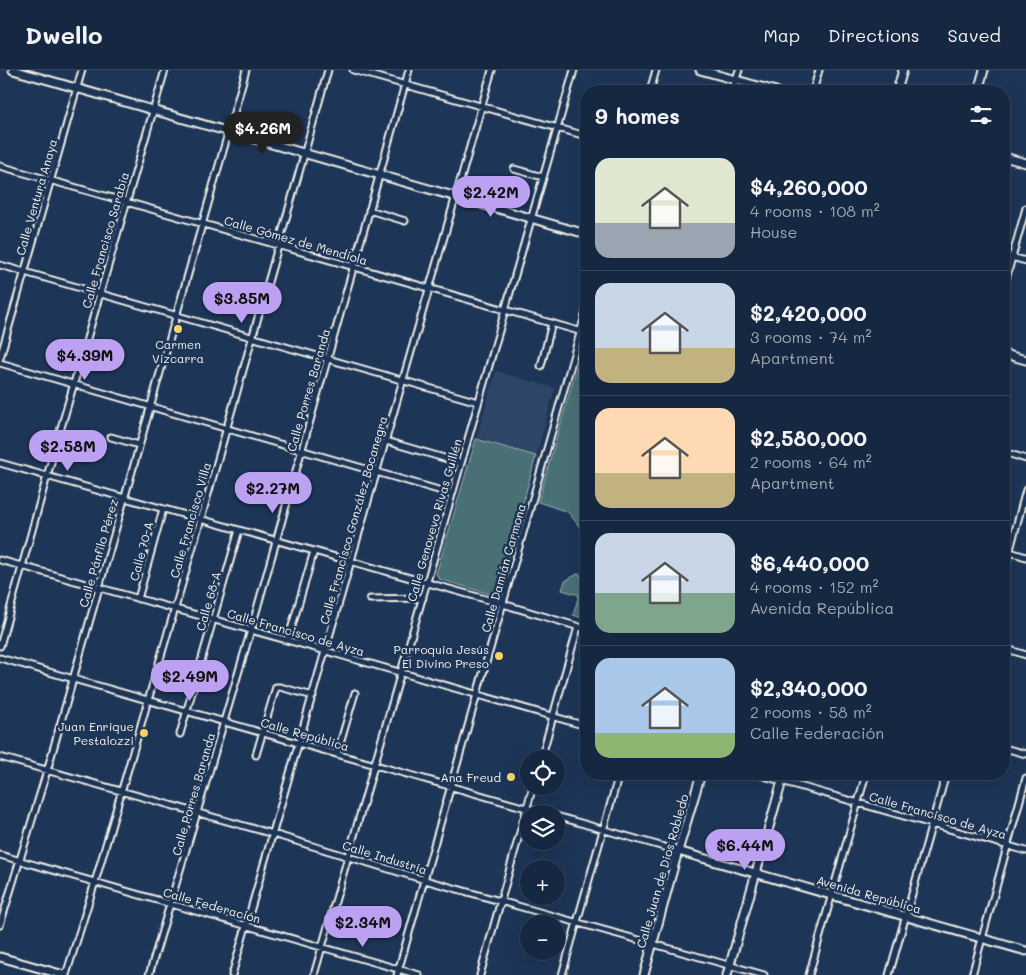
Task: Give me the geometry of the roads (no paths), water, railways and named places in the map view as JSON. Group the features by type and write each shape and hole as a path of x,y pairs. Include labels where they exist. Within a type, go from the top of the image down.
{"street":[{"path":"13,70 580,232"},
{"name":"Calle Ventura Anaya","path":"0,358 82,70"},
{"name":"Calle Francisco Sarabia","path":"0,646 47,476 165,70"},
{"name":"Calle Pánfilo Pérez","path":"0,925 47,771 246,70"},
{"name":"Calle Francisco Villa","path":"65,975 95,882 201,520 328,70"},
{"path":"353,70 580,134"},
{"name":"Calle Porres Baranda","path":"149,975 251,630 409,70"},
{"name":"Calle Francisco González Bocanegra","path":"232,975 492,70"},
{"name":"Calle Genovevo Rivas Guillén","path":"314,975 574,70"},
{"path":"652,85 656,70"},
{"path":"700,70 754,85"},
{"path":"734,85 739,70"},
{"path":"815,85 819,70"},
{"path":"898,85 903,70"},
{"path":"980,85 984,70"},
{"path":"1010,158 1026,163"},
{"name":"Calle Gómez de Mendiola","path":"0,166 580,331"},
{"path":"514,169 543,177"},
{"path":"1010,264 1026,208"},
{"path":"369,210 405,221"},
{"path":"1012,257 1026,261"},
{"path":"0,265 478,402"},
{"path":"541,366 552,324"},
{"name":"Calle Damián Carmona","path":"398,972 580,342"},
{"path":"1010,356 1026,360"},
{"path":"0,363 452,494"},
{"path":"111,437 138,445"},
{"path":"386,441 461,463"},
{"path":"1010,454 1026,459"},
{"path":"0,463 503,604 578,627 544,750"},
{"path":"1010,541 1026,490"},
{"name":"Calle 70-A","path":"138,599 163,509"},
{"name":"Calle 68-A","path":"180,734 239,530"},
{"path":"288,640 314,551"},
{"path":"1010,552 1026,557"},
{"name":"Calle Francisco de Ayza","path":"0,560 326,650 580,724"},
{"path":"370,599 423,598"},
{"path":"1010,650 1026,655"},
{"name":"Calle República","path":"0,658 520,806"},
{"path":"256,756 276,687 313,696"},
{"path":"337,754 355,693"},
{"path":"1010,750 1026,754"},
{"name":"Calle Industria","path":"0,757 273,834 425,880 764,975"},
{"path":"972,975 1026,778"},
{"path":"562,975 617,780"},
{"name":"Calle Juan de Dios Robledo","path":"644,975 699,780"},
{"path":"727,975 782,780"},
{"name":"Calle Francisco de Ayza","path":"792,780 858,802 1026,851"},
{"path":"809,975 864,780"},
{"path":"889,975 944,780"},
{"path":"565,819 678,851"},
{"path":"480,975 520,833"},
{"name":"Avenida República","path":"678,851 1026,950"},
{"name":"Calle Federación","path":"0,855 322,947 398,972 419,975"},
{"path":"0,957 65,975"}],"place":[{"name":"Carmen Vizcarra","path":"178,329"},
{"name":"Parroquia Jesús El Divino Preso","path":"499,656"},
{"name":"Juan Enrique Pestalozzi","path":"144,733"},
{"name":"Ana Freud","path":"511,777"}]}
